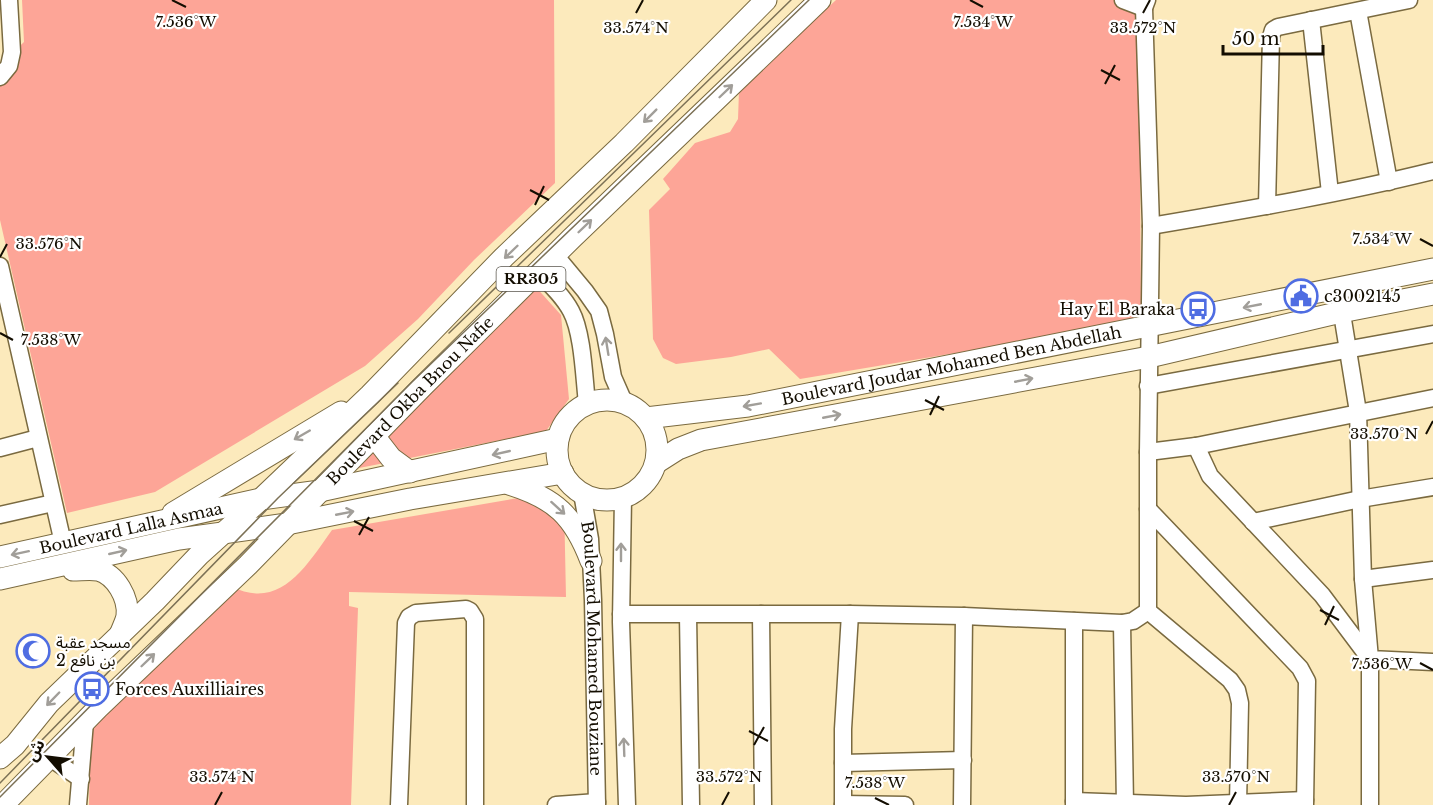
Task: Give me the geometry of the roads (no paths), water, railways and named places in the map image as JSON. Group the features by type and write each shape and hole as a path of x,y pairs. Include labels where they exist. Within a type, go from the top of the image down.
{"main road":[{"name":"Boulevard Okba Bnou Nafie","path":"0,756 15,745 49,703 155,602 199,555 370,395 504,257 624,143 766,0"},
{"name":"Boulevard Okba Bnou Nafie","path":"3,805 555,255 820,0"},
{"name":"Boulevard Joudar Mohamed Ben Abdellah","path":"646,418 748,406 1338,290 1433,269"},
{"name":"Boulevard Joudar Mohamed Ben Abdellah","path":"656,463 678,449 701,440 1149,357 1341,312 1433,294"},
{"path":"157,523 370,395"},
{"path":"610,399 624,402 636,408 646,418 656,439 656,463 648,479 635,492 606,500 593,498 571,485 563,473 557,457 558,439 563,426 572,414 587,404 610,399"},
{"path":"374,436 391,459 410,472"},
{"path":"261,499 410,472 558,439"},
{"path":"225,532 287,524 410,499 563,473"},
{"path":"506,483 530,490 551,501 569,518 582,538 591,561"},
{"name":"Boulevard Lalla Asmaa","path":"0,557 261,499"},
{"name":"Boulevard Lalla Asmaa","path":"0,579 145,546 225,532"},
{"path":"52,568 98,570 115,581 125,597 127,608 120,634"}],"street":[{"path":"0,77 9,66 11,58 11,40 4,28 9,0"},
{"path":"1123,0 1145,4 1151,226 1148,611 1230,680 1237,690 1240,703 1238,804"},
{"path":"1267,206 1273,30 1278,27 1409,0"},
{"path":"1358,11 1389,182"},
{"path":"1311,20 1330,193"},
{"path":"1151,226 1267,206 1433,171"},
{"path":"555,255 599,311 613,377 624,402"},
{"path":"0,266 63,543"},
{"path":"538,272 565,301 573,314 578,330 587,404"},
{"path":"1338,290 1358,412 1363,579 1370,659 1370,805"},
{"path":"1148,386 1433,334"},
{"path":"1148,452 1196,446 1433,398"},
{"path":"0,448 38,438"},
{"path":"1196,446 1210,476 1322,595 1370,659"},
{"path":"1253,522 1433,487"},
{"name":"Boulevard Mohamed Bouziane","path":"582,493 590,539 597,804"},
{"name":"Boulevard Mohamed Bouziane","path":"623,497 621,614 627,805"},
{"path":"0,515 53,503"},
{"path":"1074,621 1074,803 1186,805 1305,802 1307,681 1300,668 1148,509"},
{"path":"1363,579 1433,570"},
{"path":"399,805 406,623 409,617 416,613 466,609 475,619 475,805"},
{"path":"621,614 964,616 1122,623 1133,621 1148,611"},
{"path":"761,614 763,805"},
{"path":"850,614 843,805 905,805"},
{"path":"688,615 691,805"},
{"path":"962,805 964,616"},
{"path":"1122,623 1125,804"},
{"path":"1370,659 1433,662"},
{"path":"78,805 85,722"},
{"path":"50,758 81,779"},
{"path":"843,763 963,760"},
{"path":"556,805 597,804"}],"tram line":[{"path":"449,333 791,0"},
{"path":"0,797 412,382 809,0"},
{"path":"0,783 278,498 398,383"}],"place":[{"name":"c3002145","path":"1301,296"},
{"name":"Hay El Baraka","path":"1198,309"},
{"name":"مسجد عقبة بن نافع 2","path":"33,651"},
{"name":"Forces Auxilliaires","path":"92,689"}]}
